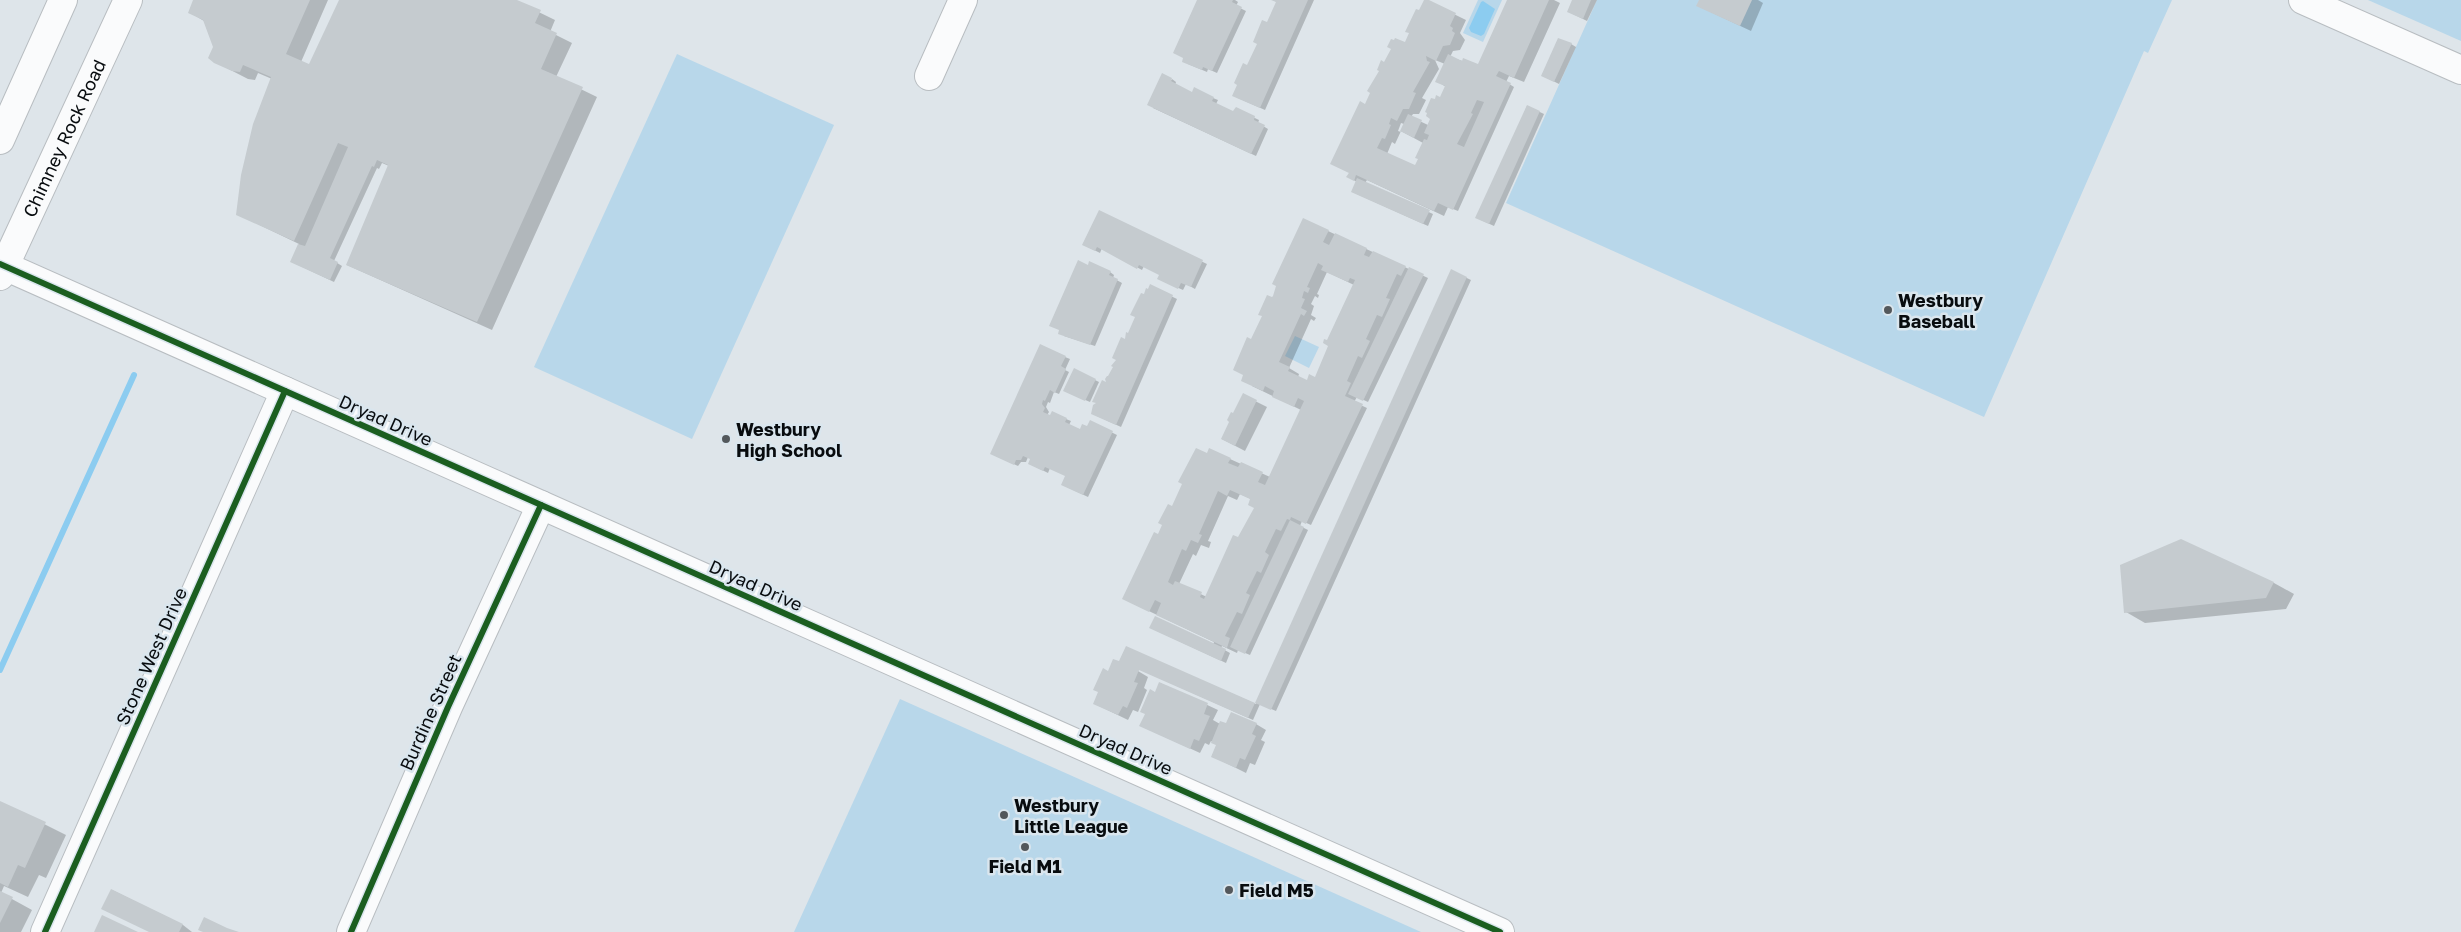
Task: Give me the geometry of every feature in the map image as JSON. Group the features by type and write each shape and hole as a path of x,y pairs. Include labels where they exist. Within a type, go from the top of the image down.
{"street":[{"path":"0,140 63,0"},
{"name":"Chimney Rock Road","path":"2,269 128,0"},
{"path":"929,76 963,0"},
{"path":"2303,0 2461,70"},
{"name":"Dryad Drive","path":"2,269 285,391 1500,932"},
{"name":"Stone West Drive","path":"46,932 285,391"},
{"name":"Burdine Street","path":"351,932 448,707 541,505"}],"shaded area":[{"path":"1478,0 1502,0 1483,42 1463,33"},
{"name":"Westbury Baseball","path":"1597,0 2172,0 2148,53 2144,51 1984,417 1506,203"},
{"path":"2368,0 2461,0 2461,41"},
{"path":"677,54 834,125 692,439 534,367"},
{"path":"1295,336 1319,347 1309,368 1285,356"},
{"name":"Westbury Little League","path":"900,699 1421,932 794,932"}],"water":[{"path":"1483,1 1495,9 1484,34 1481,36 1471,32 1469,28"}],"building":[{"path":"193,0 310,0 286,54 309,64 339,0 517,0 541,10 535,23 557,33 541,69 583,87 477,322 346,265 388,165 377,160 374,167 372,166 330,258 338,262 330,280 290,262 298,244 305,246 348,147 338,143 294,241 236,215 241,175 253,124 271,77 243,65 240,72 232,71 214,63 208,58 213,47 203,20 188,13"},
{"path":"1197,0 1233,0 1232,2 1242,7 1212,71 1203,67 1202,70 1182,62 1183,58 1173,53"},
{"path":"1271,0 1308,0 1260,108 1232,96 1237,85 1234,83 1243,63 1247,65 1257,44 1253,42 1262,20 1267,22 1276,2"},
{"path":"1424,0 1429,0 1456,13 1450,26 1455,33 1450,45 1443,46 1436,61 1426,56 1427,61 1430,62 1413,92 1416,93 1409,109 1403,109 1397,121 1391,118 1389,124 1391,125 1385,139 1382,138 1377,148 1415,165 1418,159 1415,158 1424,139 1427,140 1429,135 1424,133 1430,119 1426,116 1427,113 1425,112 1431,98 1435,99 1436,95 1440,97 1445,86 1435,82 1448,54 1462,61 1463,58 1478,64 1507,0 1549,0 1514,78 1499,71 1496,76 1511,83 1453,210 1438,203 1434,211 1356,175 1354,181 1346,177 1349,173 1330,164 1360,101 1365,104 1370,93 1367,91 1379,71 1377,70 1381,60 1384,62 1391,49 1387,47 1391,39 1394,40 1395,38 1405,42 1409,33 1405,32 1416,9 1419,10","holes":["1477,100 1484,102 1464,147 1457,144 1473,114 1471,113"]},
{"path":"1572,0 1591,0 1583,19 1567,12"},
{"path":"1699,0 1752,0 1740,26 1696,6"},
{"path":"1558,38 1572,43 1554,82 1541,76"},
{"path":"1162,73 1172,78 1171,81 1192,92 1194,87 1214,97 1212,101 1233,111 1236,107 1255,116 1254,120 1265,125 1251,154 1147,105"},
{"path":"1527,105 1540,111 1489,224 1475,218"},
{"path":"1408,114 1422,120 1414,138 1400,131"},
{"path":"1357,178 1430,210 1423,224 1351,192"},
{"path":"1099,210 1203,260 1191,287 1181,283 1178,289 1157,279 1159,275 1139,265 1137,269 1097,247 1095,251 1082,245"},
{"path":"1303,218 1329,230 1323,242 1329,245 1335,233 1367,248 1364,255 1369,257 1373,251 1406,266 1401,276 1397,274 1386,298 1390,299 1382,317 1377,315 1366,339 1370,341 1362,358 1358,356 1347,381 1351,383 1345,396 1363,404 1306,524 1291,517 1290,520 1287,519 1281,531 1276,529 1265,552 1269,555 1261,573 1257,571 1246,593 1250,595 1242,614 1237,612 1225,636 1230,638 1227,648 1156,615 1161,603 1155,600 1149,612 1122,599 1154,532 1158,534 1162,525 1158,523 1168,504 1172,506 1182,484 1178,482 1196,448 1207,453 1209,448 1231,458 1228,463 1238,467 1241,462 1263,472 1258,482 1265,485 1304,401 1298,398 1294,407 1272,397 1274,391 1265,386 1263,391 1241,381 1243,375 1233,370 1247,337 1251,339 1262,316 1258,315 1267,295 1273,296 1276,286 1272,284","holes":["1318,263 1323,266 1321,270 1348,282 1350,278 1355,280 1327,340 1324,339 1323,343 1328,346 1315,377 1309,374 1307,380 1288,371 1290,367 1279,362 1301,314 1304,316 1307,311 1301,308 1305,299 1302,298 1304,291 1308,293 1310,288 1307,287","1230,490 1250,499 1248,505 1254,508 1238,537 1233,535 1204,599 1200,597 1202,592 1175,581 1173,585 1168,582 1182,549 1186,551 1191,540 1198,543 1202,535 1199,534 1218,491 1227,496"]},
{"path":"1078,260 1088,265 1089,261 1111,271 1109,275 1118,279 1090,345 1058,334 1059,330 1049,326"},
{"path":"1409,267 1424,274 1363,401 1348,394"},
{"path":"1451,269 1467,277 1271,710 1255,703"},
{"path":"1150,284 1173,295 1116,425 1091,414 1093,405 1096,403 1092,402 1102,380 1106,382 1105,379 1113,367 1111,366 1116,360 1112,358 1121,337 1125,339 1126,332 1128,333 1135,317 1130,315 1141,293 1144,294"},
{"path":"1040,344 1066,356 1061,366 1066,369 1055,393 1050,390 1045,401 1043,400 1042,404 1045,408 1043,412 1050,415 1052,411 1067,418 1065,422 1080,429 1082,424 1087,426 1090,420 1113,431 1083,495 1061,485 1065,476 1045,467 1043,471 1028,464 1030,459 1023,456 1021,460 1016,460 1014,465 990,454"},
{"path":"1074,368 1096,379 1085,401 1063,391"},
{"path":"1243,393 1257,400 1235,446 1221,439 1229,422 1227,420 1231,412 1233,413"},
{"path":"1290,520 1304,527 1245,654 1230,647"},
{"path":"2181,539 2274,582 2266,598 2124,613 2120,565"},
{"path":"1155,616 1226,649 1221,661 1149,628"},
{"path":"1126,646 1255,703 1248,718 1139,670 1134,682 1138,683 1127,708 1123,706 1118,715 1093,704 1098,692 1093,690 1103,668 1108,671 1113,659 1119,661"},
{"path":"1159,682 1208,703 1204,714 1210,716 1199,741 1194,739 1190,749 1139,726 1145,714 1140,712 1150,689 1155,692"},
{"path":"1231,712 1257,723 1252,734 1256,736 1245,760 1240,758 1236,768 1211,757 1216,745 1211,743 1220,721 1226,723"},
{"path":"0,801 46,822 25,868 18,865 8,887 0,883"},
{"path":"111,889 183,924 179,932 149,932 101,909"},
{"path":"0,891 13,897 0,923"},
{"path":"102,915 138,932 94,932"},
{"path":"204,917 239,932 203,932 198,930"}],"waterway":[{"path":"0,670 134,375"}],"cycle path":[{"path":"0,264 1500,932"},
{"path":"45,932 285,391"},
{"path":"351,932 448,707 541,505"}],"place":[{"name":"Westbury Baseball","path":"1888,310"},
{"name":"Westbury High School","path":"726,439"},
{"name":"Westbury Little League","path":"1004,815"},
{"name":"Field M1","path":"1025,847"},
{"name":"Field M5","path":"1229,890"}]}
